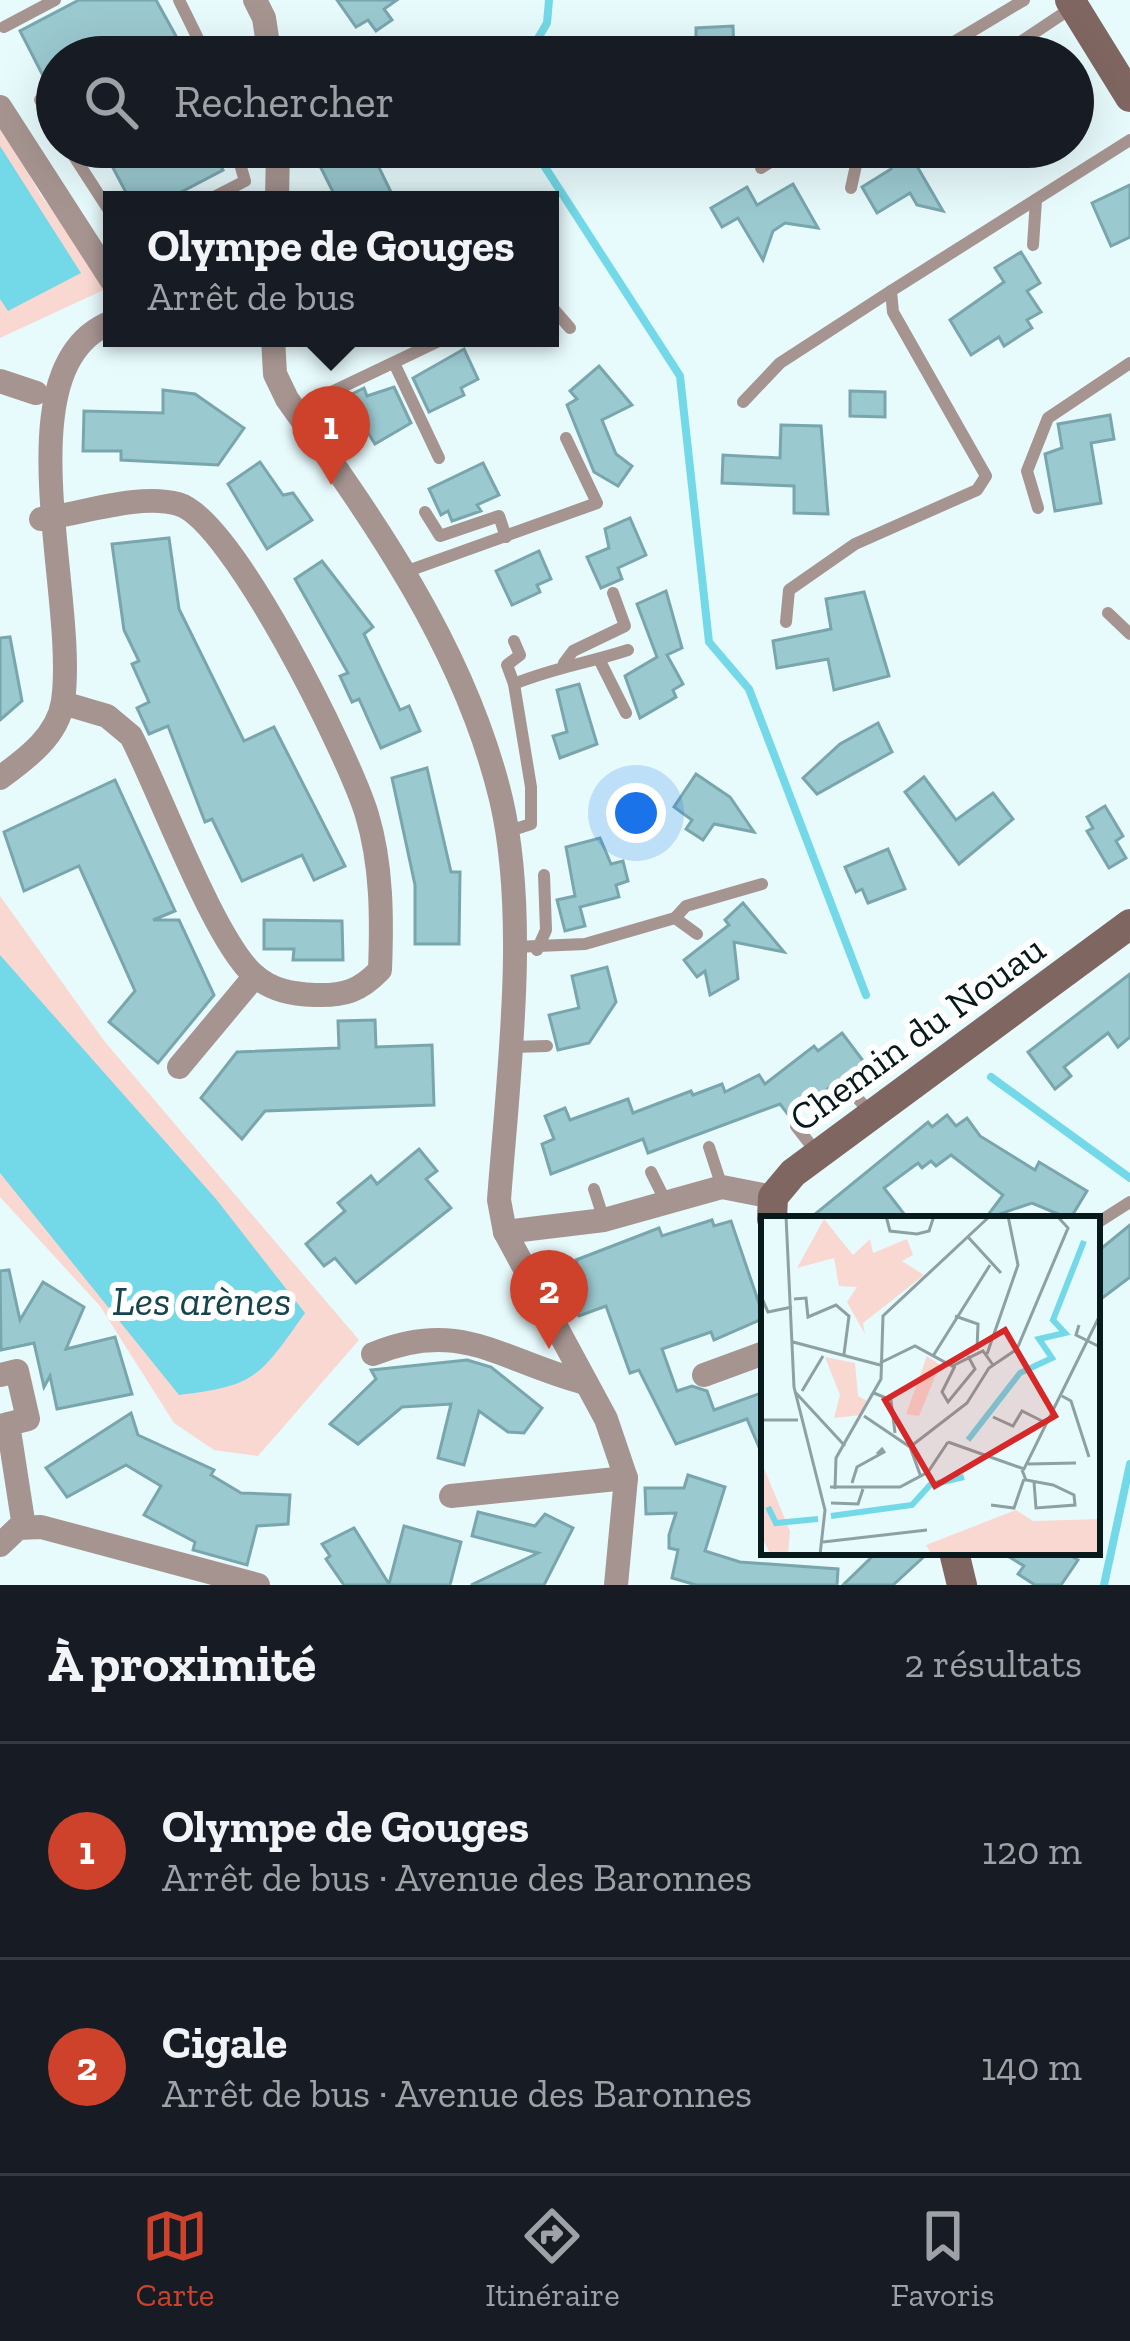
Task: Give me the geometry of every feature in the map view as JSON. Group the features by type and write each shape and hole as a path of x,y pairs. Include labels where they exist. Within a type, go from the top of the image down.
{"street":[{"path":"255,0 267,36"},
{"path":"1072,3 1092,36"},
{"path":"1094,39 1130,97"},
{"path":"0,107 36,163"},
{"path":"39,168 103,267"},
{"path":"0,778 37,750 63,703 61,648 31,446 36,393 76,336 103,326"},
{"path":"274,347 275,374 295,410 405,572 456,669 501,800 525,948 511,1046 499,1200 505,1232 606,1419 626,1478 616,1585"},
{"path":"0,381 36,393"},
{"path":"41,519 131,505 176,503 194,512 292,651 367,814 382,896 380,970 361,990 330,995 287,993 255,976 227,940 131,736 107,716 63,703"},
{"name":"Chemin du Nouau","path":"772,1208 818,1154 1130,924"},
{"path":"179,1067 255,976"},
{"path":"505,1232 604,1220 722,1187 772,1208"},
{"path":"373,1354 426,1336 459,1339 586,1383"},
{"path":"704,1375 761,1354"},
{"path":"0,1375 17,1371 28,1419 4,1425 24,1527"},
{"path":"451,1496 626,1478"},
{"path":"0,1545 24,1527"},
{"path":"24,1527 257,1585"},
{"path":"955,1555 962,1585"}],"lane":[{"path":"4,27 55,0"},
{"path":"179,0 197,36"},
{"path":"964,36 1024,0"},
{"path":"1027,36 1072,3"},
{"path":"1094,163 1130,140"},
{"path":"82,168 103,201"},
{"path":"226,191 245,181 241,168"},
{"path":"850,188 855,168"},
{"path":"743,402 780,363 1086,168"},
{"path":"1033,245 1036,200"},
{"path":"786,622 789,590 855,544 977,490 986,476 893,312 891,291"},
{"path":"559,315 570,328"},
{"path":"295,410 427,347"},
{"path":"394,363 439,458"},
{"path":"1039,508 1027,471 1048,418 1130,363"},
{"path":"405,572 597,503 566,438"},
{"path":"425,512 440,536 499,516 506,537"},
{"path":"563,663 573,651 626,626 613,593"},
{"path":"1108,613 1130,634"},
{"path":"505,832 531,824 531,787 507,665 520,655 514,640"},
{"path":"514,684 563,663 628,650"},
{"path":"599,659 626,713"},
{"path":"525,948 546,930 544,875"},
{"path":"525,948 584,944 675,918 686,906 763,884"},
{"path":"675,918 697,934"},
{"path":"511,1046 547,1046"},
{"path":"847,1088 872,1114"},
{"path":"796,1126 818,1154"},
{"path":"709,1147 722,1187"},
{"path":"652,1172 666,1202"},
{"path":"594,1189 604,1220"},
{"path":"1100,1221 1130,1202"}],"shaded area":[{"path":"0,123 40,194 103,278 103,290 0,338"},
{"name":"Les arènes","path":"0,896 105,1042 359,1340 258,1456 214,1450 174,1423 100,1306 0,1197"}],"water":[{"path":"0,146 81,273 8,311 0,299"},
{"name":"Les arènes","path":"0,955 216,1199 305,1313 266,1364 241,1382 179,1395 0,1173"}],"building":[{"path":"79,0 156,0 176,36 36,36 36,62 20,31"},
{"path":"337,0 397,0 384,9 392,20 376,31 368,20 356,27"},
{"path":"733,26 733,36 696,36 696,28"},
{"path":"113,168 223,170 183,191 125,191"},
{"path":"321,168 379,168 391,191 332,191"},
{"path":"918,168 943,211 917,205 910,193 877,213 862,187 891,169"},
{"path":"793,184 818,228 785,223 773,231 763,260 738,218 722,227 711,208 747,187 757,205"},
{"path":"1130,185 1130,237 1111,246 1092,203"},
{"path":"1021,252 1040,283 1027,291 1041,312 1027,320 1032,328 1004,346 999,337 971,355 950,320 1004,282 995,268"},
{"path":"464,349 478,379 461,388 464,395 429,412 413,378"},
{"path":"599,366 632,405 602,420 616,454 632,466 618,486 594,472 567,405 577,399 570,391"},
{"path":"394,387 411,423 375,444 346,397 364,388 367,396"},
{"path":"163,390 195,394 244,428 218,465 121,460 121,451 83,451 84,411 163,413"},
{"path":"850,391 885,392 885,417 850,416"},
{"path":"1110,415 1114,439 1091,443 1101,503 1055,511 1045,454 1062,448 1058,424"},
{"path":"781,425 821,426 828,514 794,513 794,486 722,483 723,455 780,458"},
{"path":"260,462 283,495 293,493 312,520 267,549 228,484"},
{"path":"483,463 499,495 477,505 481,511 452,521 448,511 441,515 429,489"},
{"path":"630,518 646,555 618,568 622,579 601,588 587,557 609,548 605,529"},
{"path":"169,538 179,609 244,741 274,727 345,866 314,880 302,855 242,881 212,819 205,822 168,726 149,734 137,708 149,702 132,664 139,661 124,630 112,544"},
{"path":"539,551 551,579 537,585 540,592 512,605 496,571"},
{"path":"322,561 373,627 364,634 400,710 409,706 420,731 381,748 359,699 352,702 340,676 348,673 295,579"},
{"path":"666,591 682,648 667,655 683,684 673,690 676,697 640,718 625,676 657,657 637,604"},
{"path":"864,592 889,676 834,690 828,659 777,668 773,641 831,629 826,599"},
{"path":"10,637 22,701 0,720 0,638"},
{"path":"579,684 597,744 560,758 553,736 567,732 557,690"},
{"path":"878,723 892,752 817,794 803,778 840,744"},
{"path":"427,768 451,872 460,872 459,944 415,944 415,885 392,778"},
{"path":"696,774 730,797 754,832 714,824 703,840 686,829 692,820 674,807"},
{"path":"924,777 956,820 993,793 1013,819 959,864 905,792"},
{"path":"115,780 175,911 153,920 179,920 214,995 158,1063 109,1022 135,991 79,866 24,891 4,832"},
{"path":"1105,806 1123,836 1116,841 1126,858 1109,868 1087,831 1093,828 1087,817"},
{"path":"600,838 611,864 623,861 628,881 616,885 619,897 580,907 585,926 565,931 557,900 575,896 566,847"},
{"path":"888,849 905,889 868,903 862,889 856,892 845,867"},
{"path":"743,903 784,952 734,942 738,979 710,995 705,971 697,977 684,960 729,925 725,920"},
{"path":"264,920 342,921 343,960 293,960 294,949 264,949"},
{"path":"607,967 616,1002 589,1043 558,1050 549,1015 579,1008 572,976"},
{"path":"1130,974 1130,1037 1118,1047 1108,1033 1064,1067 1071,1076 1055,1089 1028,1052"},
{"path":"375,1020 376,1047 432,1045 434,1105 265,1111 242,1139 201,1098 237,1052 339,1048 338,1021"},
{"path":"842,1033 864,1062 790,1117 780,1104 648,1153 643,1139 551,1174 542,1144 554,1139 545,1116 565,1108 570,1120 628,1099 633,1113 691,1091 693,1095 722,1084 725,1092 759,1075 765,1084 814,1046 818,1051"},
{"path":"947,1115 956,1126 967,1118 980,1136 1035,1170 1039,1162 1087,1191 1072,1216 1032,1203 987,1216 1003,1195 951,1155 936,1166 931,1161 922,1168 918,1163 884,1188 906,1216 813,1216 928,1122 932,1127"},
{"path":"419,1149 437,1171 426,1179 451,1208 356,1283 335,1258 324,1266 306,1244 345,1211 338,1203 371,1176 377,1184"},
{"path":"712,1220 714,1226 731,1221 761,1319 714,1340 711,1332 662,1349 677,1391 692,1386 707,1391 714,1410 761,1393 761,1452 747,1419 676,1444 639,1370 630,1373 606,1306 579,1316 565,1293 584,1286 576,1260 659,1228 662,1236"},
{"path":"1130,1225 1130,1277 1100,1300 1100,1250"},
{"path":"9,1270 20,1320 43,1282 84,1307 66,1349 115,1337 132,1394 57,1409 50,1376 44,1387 34,1343 1,1350 0,1271"},
{"path":"467,1360 491,1367 542,1408 524,1433 508,1432 479,1411 464,1465 438,1458 451,1404 402,1407 358,1444 330,1424 376,1379 371,1370"},
{"path":"131,1413 138,1435 214,1470 211,1475 241,1493 290,1495 288,1524 257,1526 247,1565 193,1550 195,1542 144,1515 161,1486 126,1465 67,1497 46,1468"},
{"path":"688,1475 725,1487 705,1551 740,1562 838,1569 837,1585 696,1585 672,1578 678,1550 669,1548 669,1535 676,1513 646,1514 645,1488 684,1488"},
{"path":"478,1512 535,1526 545,1514 573,1528 544,1585 471,1585 538,1553 472,1536"},
{"path":"404,1526 461,1542 450,1585 344,1585 326,1559 330,1556 322,1544 354,1528 389,1584"},
{"path":"874,1555 926,1555 893,1585 843,1585"},
{"path":"1006,1555 1069,1555 1078,1560 1061,1585 1035,1585 1018,1574 1024,1566"}],"waterway":[{"path":"539,36 547,23 549,0"},
{"path":"546,168 680,376 709,642 749,689 866,995"},
{"path":"991,1077 1130,1178"},
{"path":"1104,1585 1130,1464"}],"place":[{"name":"Olympe de Gouges","path":"331,485"},
{"name":"Cigale","path":"549,1349"}]}
